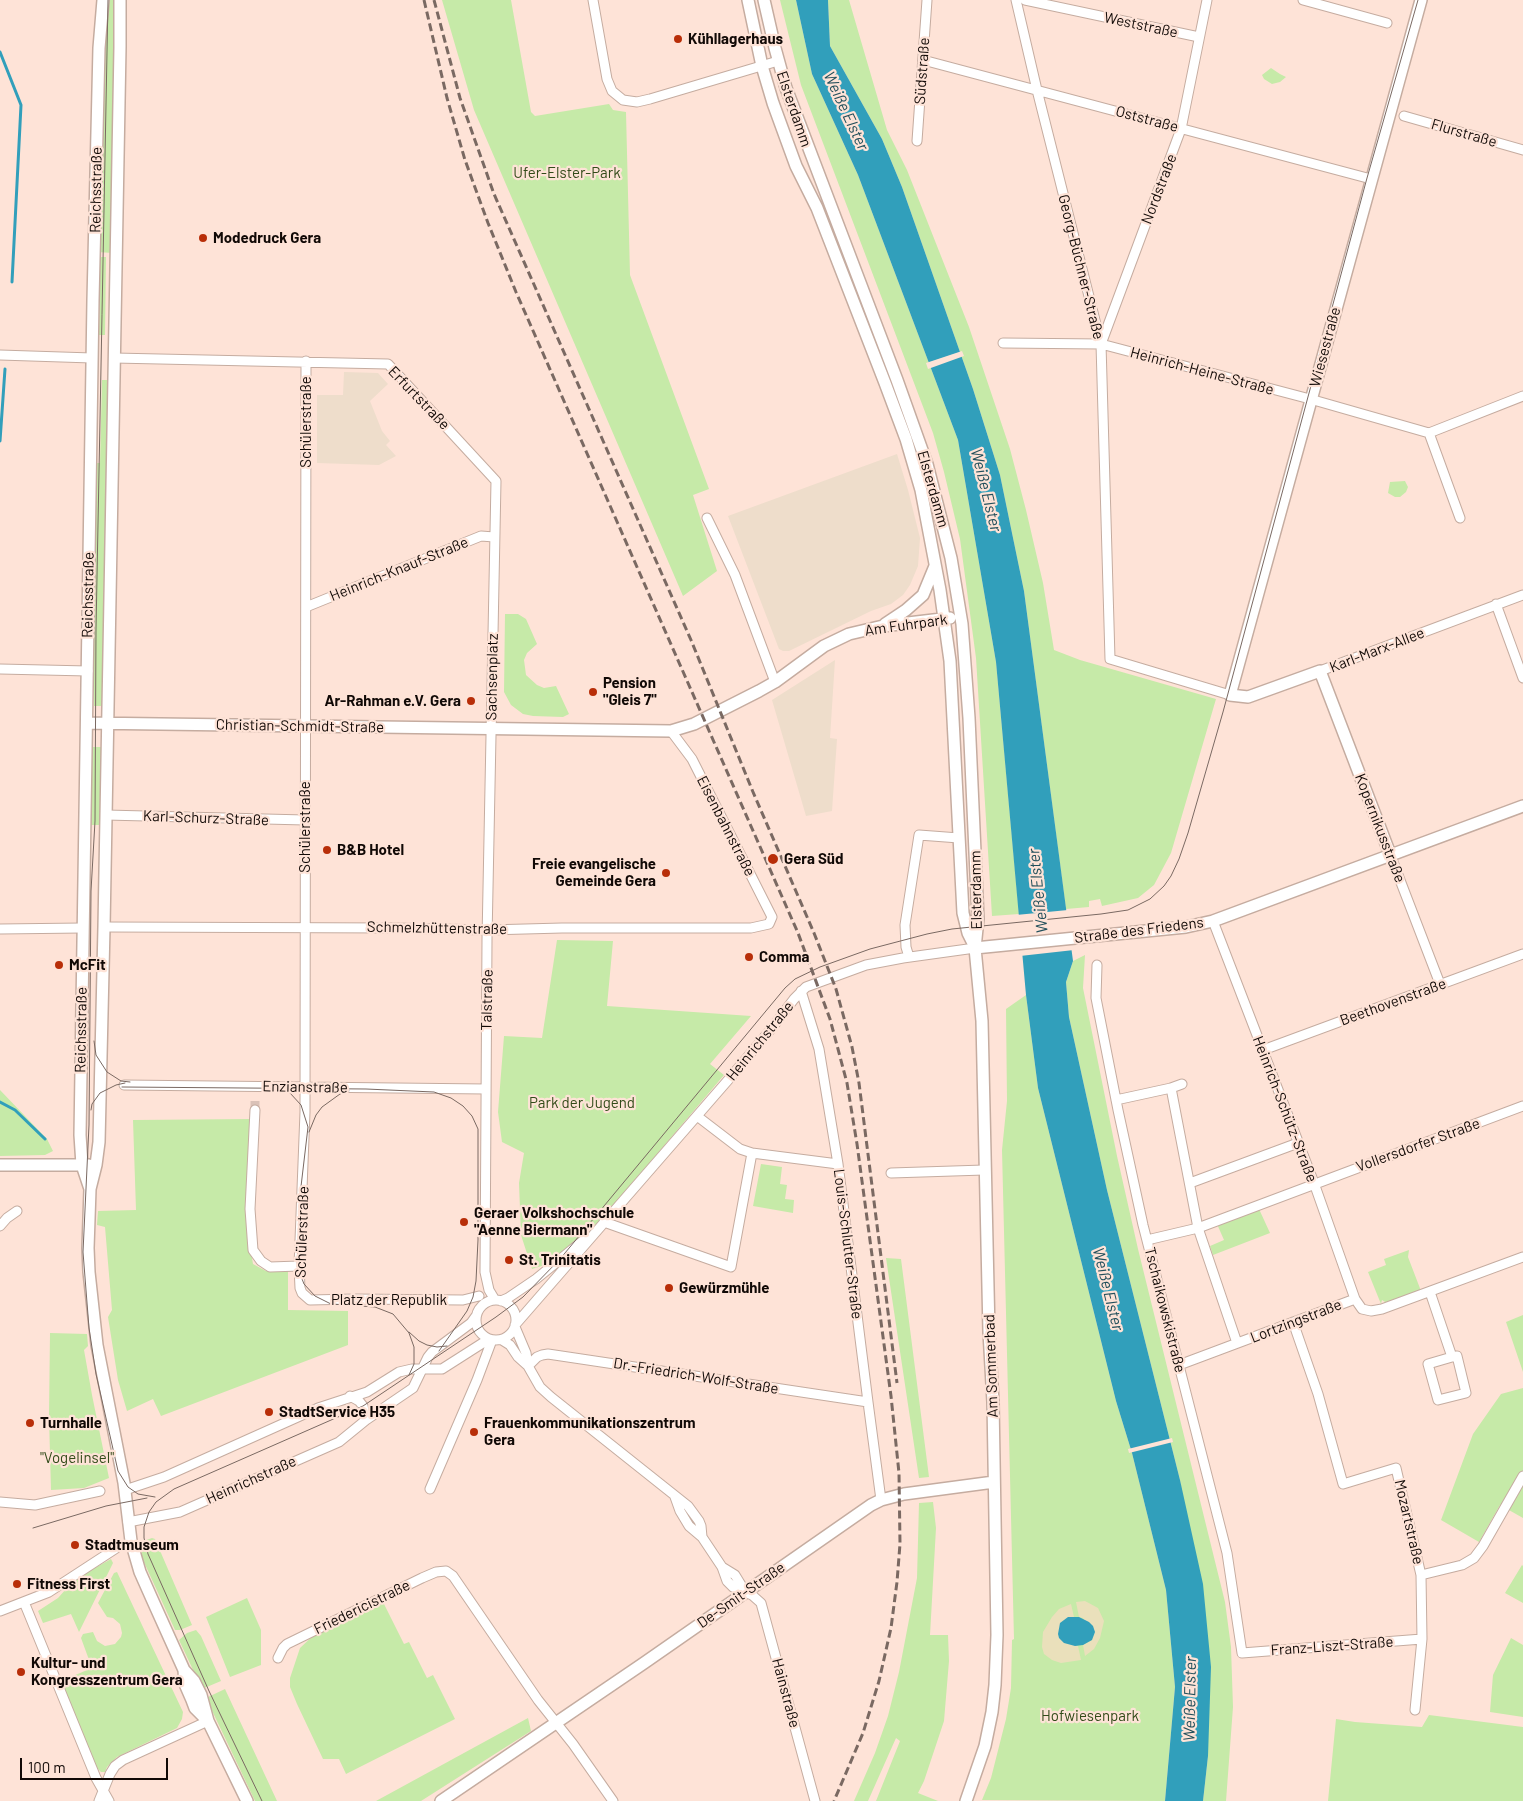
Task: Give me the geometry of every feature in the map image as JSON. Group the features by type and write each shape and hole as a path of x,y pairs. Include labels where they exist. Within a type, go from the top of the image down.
{"main road":[{"name":"Reichsstraße","path":"90,1189 82,1165 80,1135 82,928 98,48 103,0"},
{"name":"Reichsstraße","path":"120,0 99,1142 90,1189 88,1248 94,1328 125,1490 131,1541 140,1572 184,1670 194,1681 201,1695 208,1722 247,1801"},
{"name":"Elsterdamm","path":"748,0 762,66 776,111 796,166 818,208 906,439 921,490 936,565 950,661 963,913 968,933 975,948"},
{"name":"Elsterdamm","path":"764,0 778,61 796,115 927,464 949,549 961,617 969,718 978,913 975,948"},
{"name":"Wiesestraße","path":"1230,695 1421,0"},
{"path":"92,358 114,358"},
{"path":"883,626 923,595 936,565"},
{"name":"Am Fuhrpark","path":"670,731 694,724 775,682 824,646 849,634 883,626 961,617"},
{"name":"Karl-Marx-Allee","path":"1230,695 1248,697 1320,671"},
{"name":"Kopernikusstraße","path":"1320,671 1390,854"},
{"name":"Christian-Schmidt-Straße","path":"87,723 491,728"},
{"name":"Sachsenplatz","path":"491,728 670,731"},
{"name":"Straße des Friedens","path":"975,948 1186,927 1213,921 1523,806"},
{"path":"82,928 104,927"},
{"name":"Am Sommerbad","path":"966,1801 985,1746 992,1712 996,1685 997,1635 993,1402 984,1170 982,1021 975,948"},
{"path":"0,1165 96,1165"},
{"name":"De-Smit-Straße","path":"441,1801 556,1724 848,1521 882,1500 918,1492 994,1482"}],"street":[{"path":"593,0 607,79 612,91 623,100 637,102 650,99 778,61"},
{"name":"Südstraße","path":"917,141 927,0"},
{"name":"Georg-Büchner-Straße","path":"1016,0 1101,344 1110,660 1230,695"},
{"name":"Weststraße","path":"1025,0 1199,37"},
{"name":"Nordstraße","path":"1101,344 1181,129 1207,0"},
{"path":"1303,0 1387,23"},
{"name":"Oststraße","path":"923,60 1371,178"},
{"name":"Flurstraße","path":"1404,116 1523,150"},
{"name":"Heinrich-Heine-Straße","path":"1004,343 1101,344 1310,399 1429,433"},
{"path":"0,355 92,358"},
{"name":"Erfurtstraße","path":"114,358 388,364 496,481 494,537"},
{"name":"Schülerstraße","path":"302,1293 299,1266 304,1163 306,361"},
{"path":"1460,518 1429,433 1523,396"},
{"path":"707,518 735,575 775,682"},
{"name":"Heinrich-Knauf-Straße","path":"306,607 481,536 494,537"},
{"name":"Sachsenplatz","path":"491,728 494,537"},
{"name":"Karl-Marx-Allee","path":"1320,671 1523,595"},
{"path":"1496,604 1523,678"},
{"path":"0,669 88,671"},
{"name":"Talstraße","path":"491,728 485,1272 489,1290 498,1300"},
{"name":"Eisenbahnstraße","path":"670,731 692,759 772,916 769,924"},
{"name":"Karl-Schurz-Straße","path":"106,815 305,820"},
{"path":"909,957 906,947 905,925 919,835 959,838"},
{"name":"Kopernikusstraße","path":"1390,854 1440,984"},
{"name":"Heinrich-Schütz-Straße","path":"1213,921 1314,1184 1355,1299"},
{"name":"Schmelzhüttenstraße","path":"104,927 488,930 751,928 769,924"},
{"path":"0,929 82,928"},
{"name":"Heinrichstraße","path":"515,1326 697,1116 801,992 811,984 866,965 975,948"},
{"name":"Beethovenstraße","path":"1263,1050 1523,954"},
{"name":"Tschaikowskistraße","path":"1097,965 1096,998 1116,1100 1147,1240 1227,1553 1242,1653"},
{"name":"Louis-Schlutter-Straße","path":"801,992 819,1049 838,1164 882,1500"},
{"path":"1116,1100 1182,1084"},
{"name":"Enzianstraße","path":"124,1085 486,1089"},
{"path":"255,1097 256,1086"},
{"path":"1171,1088 1198,1228 1237,1343"},
{"name":"Vollersdorfer Straße","path":"1147,1240 1198,1228 1523,1106"},
{"path":"255,1110 250,1209 253,1250 261,1261 270,1267 299,1266"},
{"path":"697,1116 740,1149 752,1153 838,1164"},
{"path":"1190,1183 1298,1143"},
{"path":"601,1225 731,1267 752,1153"},
{"path":"891,1173 984,1170"},
{"path":"0,1226 6,1218 17,1211"},
{"name":"Heinrichstraße","path":"498,1300 508,1298 536,1279 601,1225"},
{"name":"Lortzingstraße","path":"1179,1365 1355,1299 1362,1308 1371,1311 1430,1292 1523,1257"},
{"name":"Talstraße","path":"477,1313 485,1272"},
{"path":"1430,1292 1452,1357"},
{"name":"Platz der Republik","path":"302,1293 310,1300 463,1300 479,1296"},
{"path":"125,1490 164,1477 318,1408 367,1392 399,1372 406,1370 442,1369 494,1340 509,1336 515,1326 514,1311 508,1304 498,1300 485,1303 477,1313 476,1325 479,1331 494,1340"},
{"name":"Heinrichstraße","path":"128,1522 180,1512 339,1442 366,1420 413,1388 432,1352 471,1323 477,1313"},
{"name":"Mozartstraße","path":"1293,1322 1318,1394 1343,1484 1396,1468 1421,1575 1422,1639 1415,1710"},
{"name":"Hainstraße","path":"515,1326 526,1353 528,1366"},
{"path":"430,1489 494,1340"},
{"name":"Hainstraße","path":"494,1340 510,1345 528,1366 540,1386 551,1397 688,1506 699,1521 702,1537 722,1567 739,1579 746,1593 758,1598 764,1610 815,1801"},
{"name":"Dr.-Friedrich-Wolf-Straße","path":"528,1366 537,1357 548,1354 868,1402"},
{"path":"1457,1356 1466,1393 1438,1400 1428,1364 1452,1357 1457,1356"},
{"path":"350,1396 359,1401 363,1406 366,1420"},
{"path":"1421,1575 1462,1565 1474,1558 1484,1546 1523,1476"},
{"path":"0,1502 35,1505 61,1501 100,1491"},
{"path":"0,1611 50,1592 118,1548"},
{"name":"Friedericistraße","path":"278,1658 287,1644 422,1578 436,1572 446,1571 453,1576 556,1724"},
{"path":"24,1602 109,1801"},
{"name":"Franz-Liszt-Straße","path":"1242,1653 1422,1639"},
{"path":"99,1801 110,1774 115,1766 123,1760 208,1722"},
{"path":"556,1724 573,1744 613,1801"}],"shaded area":[{"path":"344,372 378,373 388,384 370,401 382,431 390,441 386,445 396,456 379,465 317,463 317,395 343,395"},
{"path":"897,454 920,538 918,566 910,585 903,595 891,604 871,611 789,651 779,649 728,516"},
{"path":"835,660 830,738 837,739 832,811 806,816 772,700"}],"green space":[{"path":"106,0 116,0 113,253 97,252"},
{"name":"Ufer-Elster-Park","path":"442,0 511,0 531,112 535,116 609,104 613,110 626,112 630,275 709,489 693,495 717,571 683,596 474,110"},
{"path":"780,0 796,0 812,74 858,175 958,440 996,662 1019,914 992,916 976,658 960,539 944,472 933,433 801,85"},
{"path":"828,0 849,0 887,130 907,170 969,327 1010,449 1043,583 1054,650 1080,660 1216,699 1171,853 1154,885 1138,898 1102,906 1100,899 1089,901 1089,907 1066,909 1024,591 1000,475 973,389 902,187 882,139 830,46"},
{"path":"1271,68 1286,77 1280,82 1272,84 1264,79 1262,75"},
{"path":"97,257 106,257 105,335 99,335 100,300 97,291"},
{"path":"102,380 107,380 107,418 110,432 103,712 102,706 94,706 94,649 91,635 94,463 100,463"},
{"path":"1405,481 1408,487 1406,492 1400,497 1395,497 1388,493 1390,482"},
{"path":"505,614 518,614 526,619 537,644 527,653 524,660 526,675 537,685 544,688 556,686 569,714 563,717 533,716 523,714 511,705 504,692"},
{"path":"89,747 104,747 104,825 90,825"},
{"name":"Park der Jugend","path":"557,940 613,941 607,1006 751,1016 710,1064 724,1075 602,1219 545,1265 532,1269 521,1235 519,1183 524,1153 502,1142 498,1112 504,1036 542,1038"},
{"path":"1085,955 1083,988 1117,1156 1225,1602 1231,1647 1233,1707 1226,1801 1203,1801 1208,1756 1180,1480 1107,1190 1069,1017 1066,982 1073,961"},
{"name":"Hofwiesenpark","path":"1026,995 1038,1088 1116,1401 1132,1453 1166,1590 1175,1687 1165,1801 982,1800 991,1778 1006,1719 1011,1688 1012,1640 1014,1639 1002,1150 1007,1101 1006,1009"},
{"path":"0,1090 47,1139 53,1151 45,1155 0,1156"},
{"path":"253,1119 250,1246 253,1264 266,1271 288,1270 288,1310 348,1311 348,1345 161,1416 153,1399 127,1411 118,1380 108,1317 112,1310 105,1227 97,1225 98,1211 136,1210 133,1120"},
{"path":"761,1164 782,1167 780,1184 787,1185 785,1199 794,1200 793,1213 753,1206"},
{"path":"1259,1209 1270,1233 1213,1255 1210,1246 1224,1240 1217,1224"},
{"path":"1409,1250 1408,1257 1421,1291 1384,1305 1385,1302 1382,1300 1381,1304 1368,1272 1386,1265 1384,1259"},
{"path":"886,1258 901,1259 929,1477 919,1478"},
{"path":"1523,1315 1523,1372 1506,1322"},
{"name":"\"Vogelinsel\"","path":"50,1333 87,1334 88,1346 84,1350 109,1478 84,1488 51,1490 49,1417"},
{"path":"1523,1388 1523,1518 1500,1505 1479,1542 1441,1520 1473,1434 1501,1394"},
{"path":"933,1502 936,1528 930,1635 948,1635 949,1661 944,1721 924,1781 918,1793 938,1801 876,1801 900,1741 896,1738 868,1801 854,1801 875,1753 888,1716 899,1672 917,1578 919,1503"},
{"path":"152,1538 155,1539 192,1625 180,1630 175,1630 143,1560 138,1543"},
{"path":"111,1559 113,1563 79,1632 71,1614 43,1623 38,1611 58,1598 75,1579"},
{"path":"1523,1566 1523,1603 1505,1593"},
{"path":"117,1572 183,1712 182,1719 177,1728 117,1757 107,1767 105,1772 101,1772 97,1768 61,1681 92,1668 81,1638 83,1634 93,1632 97,1641 105,1646 115,1644 121,1637 120,1624 113,1618 107,1617 98,1603 114,1573"},
{"path":"247,1598 261,1630 261,1665 230,1677 206,1617"},
{"path":"382,1600 404,1644 409,1642 427,1678 433,1675 455,1719 346,1774 339,1759 323,1759 290,1687 290,1678 300,1648 316,1633"},
{"path":"196,1630 201,1636 221,1681 202,1689 179,1640 187,1633"},
{"path":"1511,1638 1523,1645 1523,1717 1490,1712 1493,1675"},
{"path":"225,1689 277,1801 255,1801 206,1698"},
{"path":"1429,1715 1523,1727 1523,1801 1328,1801 1336,1719 1422,1727"},
{"path":"528,1718 531,1731 421,1801 376,1801"}],"sand":[{"path":"1085,1601 1098,1608 1104,1621 1100,1638 1094,1649 1085,1656 1083,1645 1092,1640 1083,1618 1079,1617 1076,1602"},
{"path":"1071,1604 1074,1617 1068,1617 1075,1646 1078,1646 1081,1660 1061,1663 1052,1660 1044,1654 1042,1647 1043,1632 1059,1609"}],"water":[{"name":"Weiße Elster","path":"796,0 828,0 830,46 882,139 902,187 973,389 1000,475 1024,591 1073,961 1066,982 1069,1017 1107,1190 1180,1480 1203,1584 1211,1667 1208,1756 1203,1801 1165,1801 1175,1687 1166,1590 1132,1453 1116,1401 1038,1088 1026,995 996,662 958,440 858,175 812,74"},
{"path":"1068,1617 1079,1617 1089,1622 1095,1632 1092,1640 1083,1645 1075,1646 1064,1643 1058,1634 1060,1623"}],"pier":[{"path":"962,351 964,356 928,369 926,363"},
{"path":"1068,910 1074,950 1020,956 1016,915"},
{"path":"1172,1438 1173,1442 1129,1453 1128,1449"}],"waterway":[{"path":"0,52 21,105 12,282"},
{"path":"0,441 5,369"},
{"path":"0,1102 15,1110 45,1139"}],"tunnel":[{"path":"255,1097 255,1110"}],"tram line":[{"path":"108,0 96,629 95,821 91,891 89,1125 83,1252 89,1328 96,1374 118,1471 128,1487 138,1494 155,1497"},
{"path":"262,1801 209,1691 148,1554 144,1538 144,1527 149,1512 156,1502 174,1489 363,1406 523,1297 560,1259 785,988 795,979 820,967 870,949 927,934 952,929 1128,910 1150,899 1164,886 1171,876 1188,833 1223,712 1367,178 1418,0"},
{"path":"94,1041 96,1055 107,1072 121,1081 130,1082"},
{"path":"91,1110 92,1104 100,1093 125,1083"},
{"path":"122,1087 366,1089 434,1092 451,1098 463,1106 472,1116 478,1129 476,1281 473,1297 467,1311 439,1351"},
{"path":"282,1088 290,1093 301,1105 308,1127 300,1195 297,1266 304,1284 315,1296 331,1304 375,1307 393,1314 409,1333 414,1347 414,1364 409,1375"},
{"path":"309,1132 316,1115 322,1107 340,1094 349,1091"},
{"path":"409,1332 427,1345 447,1346"},
{"path":"33,1528 106,1506 147,1498"}],"railway":[{"path":"424,0 447,98 465,160 488,223 516,292 798,933 830,1019 847,1083 891,1396 899,1473 900,1544 891,1628 879,1681 863,1733 834,1801"},
{"path":"434,0 460,98 494,194 691,640 836,989 852,1047 859,1083 897,1383"}],"place":[{"name":"Kühllagerhaus","path":"678,39"},
{"name":"Modedruck Gera","path":"203,238"},
{"name":"Pension \"Gleis 7\"","path":"593,692"},
{"name":"Ar-Rahman e.V. Gera","path":"471,701"},
{"name":"B&B Hotel","path":"327,850"},
{"name":"Gera Süd","path":"773,859"},
{"name":"Freie evangelische Gemeinde Gera","path":"666,873"},
{"name":"Comma","path":"749,957"},
{"name":"McFit","path":"59,965"},
{"name":"Geraer Volkshochschule \"Aenne Biermann\"","path":"464,1222"},
{"name":"St. Trinitatis","path":"509,1260"},
{"name":"Gewürzmühle","path":"669,1288"},
{"name":"StadtService H35","path":"269,1412"},
{"name":"Turnhalle","path":"30,1423"},
{"name":"Frauenkommunikationszentrum Gera","path":"474,1432"},
{"name":"Stadtmuseum","path":"75,1545"},
{"name":"Fitness First","path":"17,1584"},
{"name":"Kultur- und Kongresszentrum Gera","path":"21,1672"}]}
